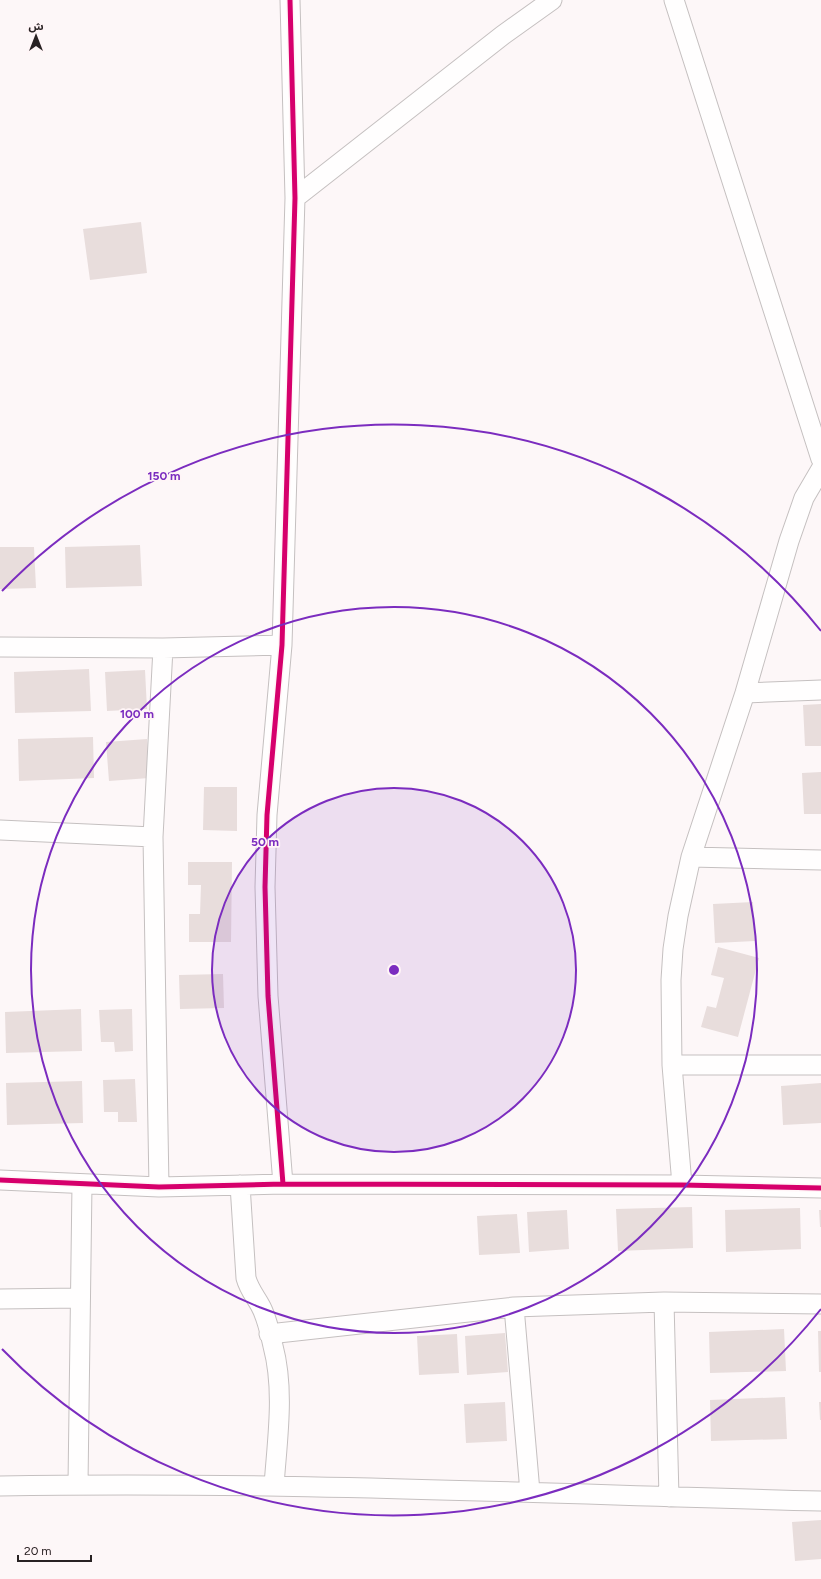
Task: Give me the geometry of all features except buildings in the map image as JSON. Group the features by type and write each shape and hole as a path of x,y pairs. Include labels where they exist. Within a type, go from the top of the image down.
{"street":[{"path":"283,1184 268,996 265,887 267,815 282,645 295,198 290,0"},
{"path":"295,198 497,40 552,0"},
{"path":"674,0 821,459"},
{"path":"682,1185 672,1064 671,980 673,949 678,916 691,857 745,693 789,541 804,498 821,469"},
{"path":"0,647 163,648 282,645"},
{"path":"159,1187 153,837 163,648"},
{"path":"745,693 821,690"},
{"path":"0,830 153,837"},
{"path":"691,857 821,860"},
{"path":"672,1064 821,1066"},
{"path":"0,1180 159,1187 283,1184 682,1185 821,1188"},
{"path":"78,1484 82,1184"},
{"path":"240,1185 246,1278 248,1285 262,1309 270,1334 275,1355 279,1389 274,1486"},
{"path":"0,1299 80,1298"},
{"path":"270,1334 514,1307 664,1302 821,1304"},
{"path":"664,1302 669,1497"},
{"path":"514,1307 530,1492"},
{"path":"0,1486 78,1484 274,1486 821,1501"}],"cycle path":[{"path":"283,1184 268,996 265,887 267,815 282,645 295,198 290,0"},
{"path":"0,1180 159,1187 283,1184 682,1185 821,1188"}]}
